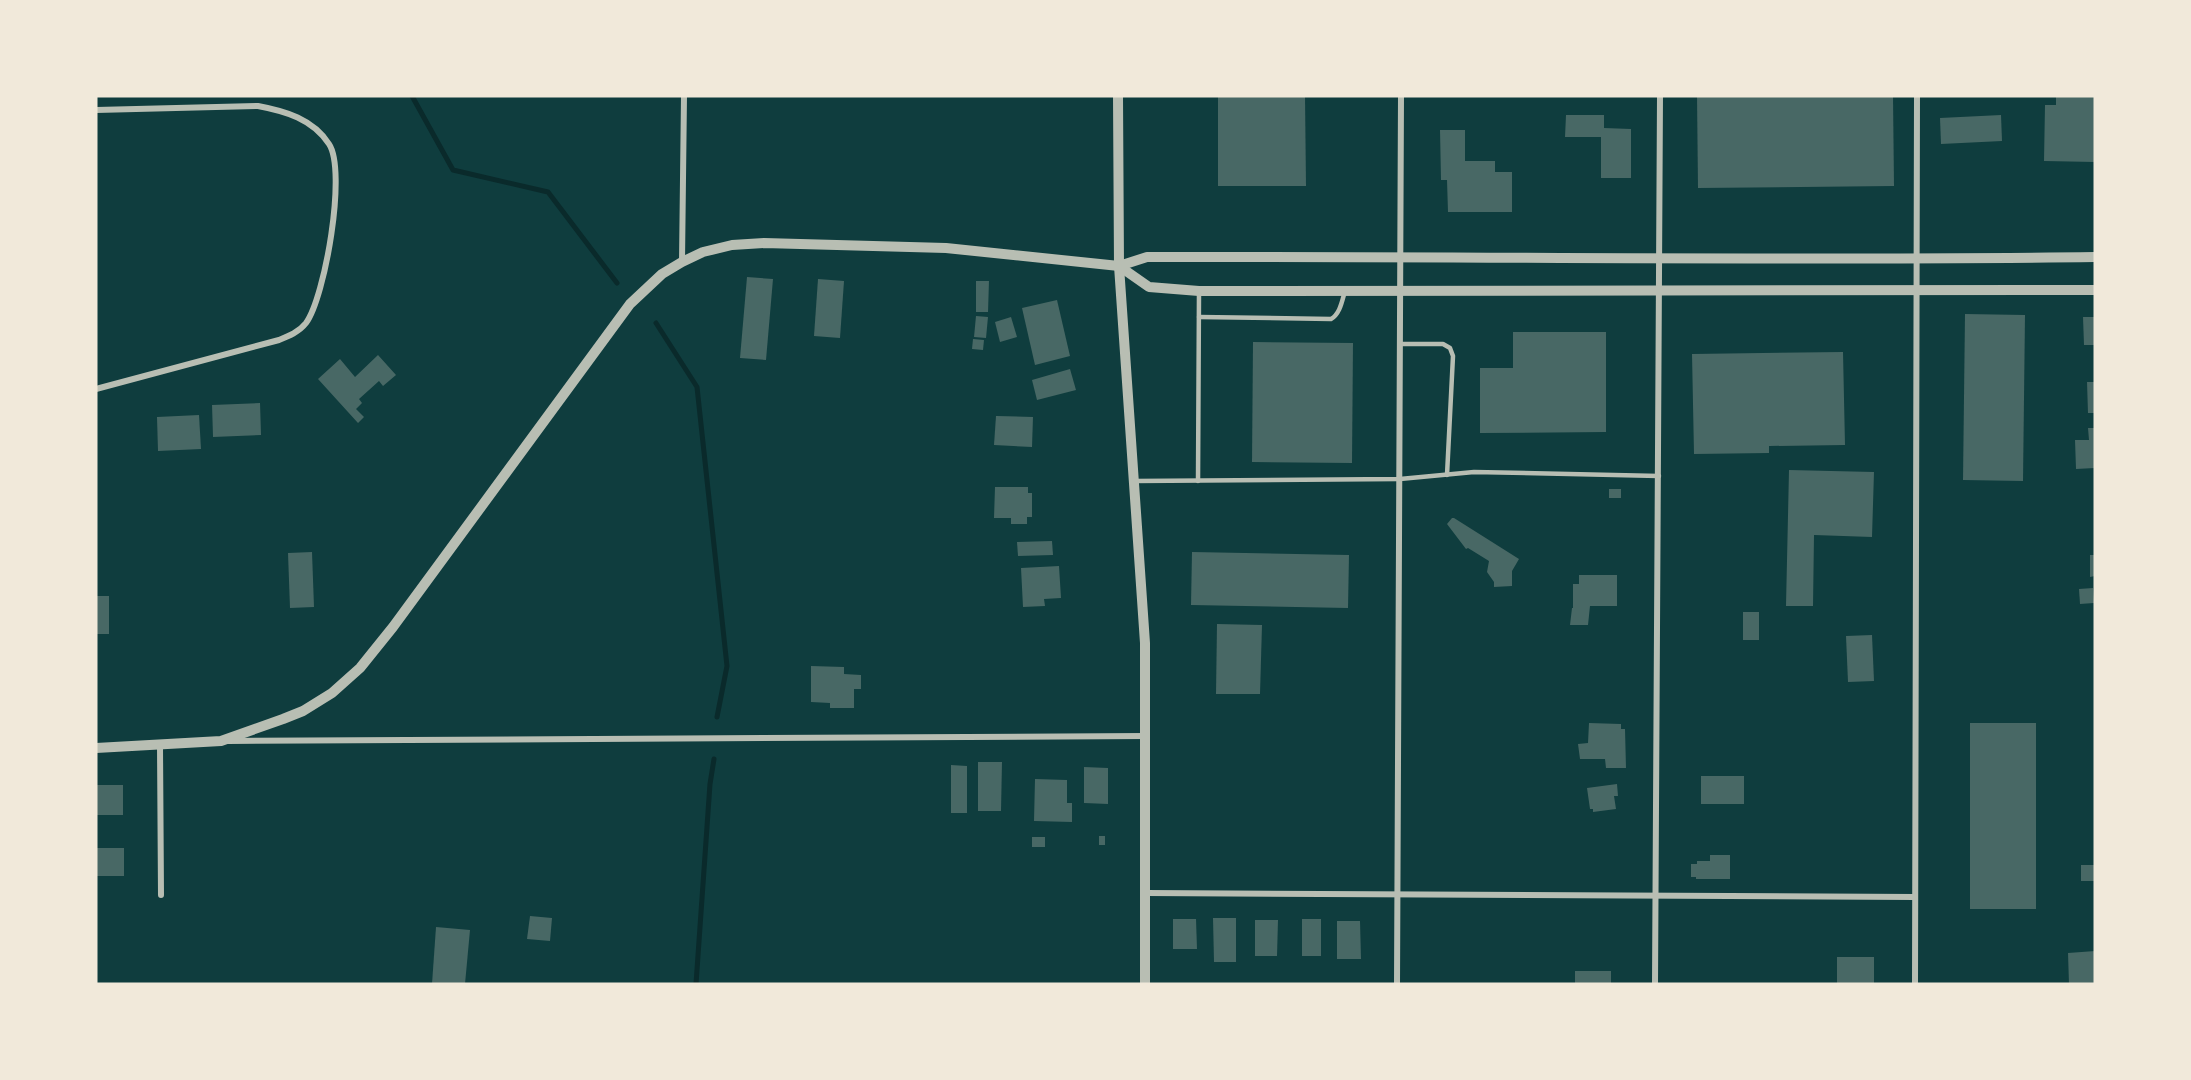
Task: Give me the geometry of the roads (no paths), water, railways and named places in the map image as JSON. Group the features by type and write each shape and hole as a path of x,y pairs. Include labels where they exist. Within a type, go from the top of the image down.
{"street":[{"path":"682,262 684,96"},
{"path":"1118,96 1119,266 1145,643 1145,984"},
{"path":"1397,984 1401,96"},
{"path":"1655,984 1660,96"},
{"path":"1915,984 1917,96"},
{"path":"96,110 258,106 279,110 301,118 330,144 334,155 336,186 321,285 306,322 294,333 279,340 96,389"},
{"path":"221,741 303,711 333,693 360,668 399,620 630,304 662,274 703,252 732,245 764,243 946,248 1119,266 1147,257 1917,259 2095,257"},
{"path":"1119,266 1149,287 1199,291 2095,290"},
{"path":"96,748 221,741 1146,736"},
{"path":"160,746 161,895"},
{"path":"1146,893 1915,897"}],"lane":[{"path":"1198,481 1199,291"},
{"path":"1199,317 1330,319 1336,316 1345,291"},
{"path":"1400,344 1443,344 1450,348 1453,356 1447,474"},
{"path":"1135,481 1400,479 1474,472 1659,476"}],"waterway":[{"path":"412,96 453,170 548,192 617,283"},
{"path":"656,323 697,387 727,666 717,717"},
{"path":"696,984 710,784 714,759"}]}
